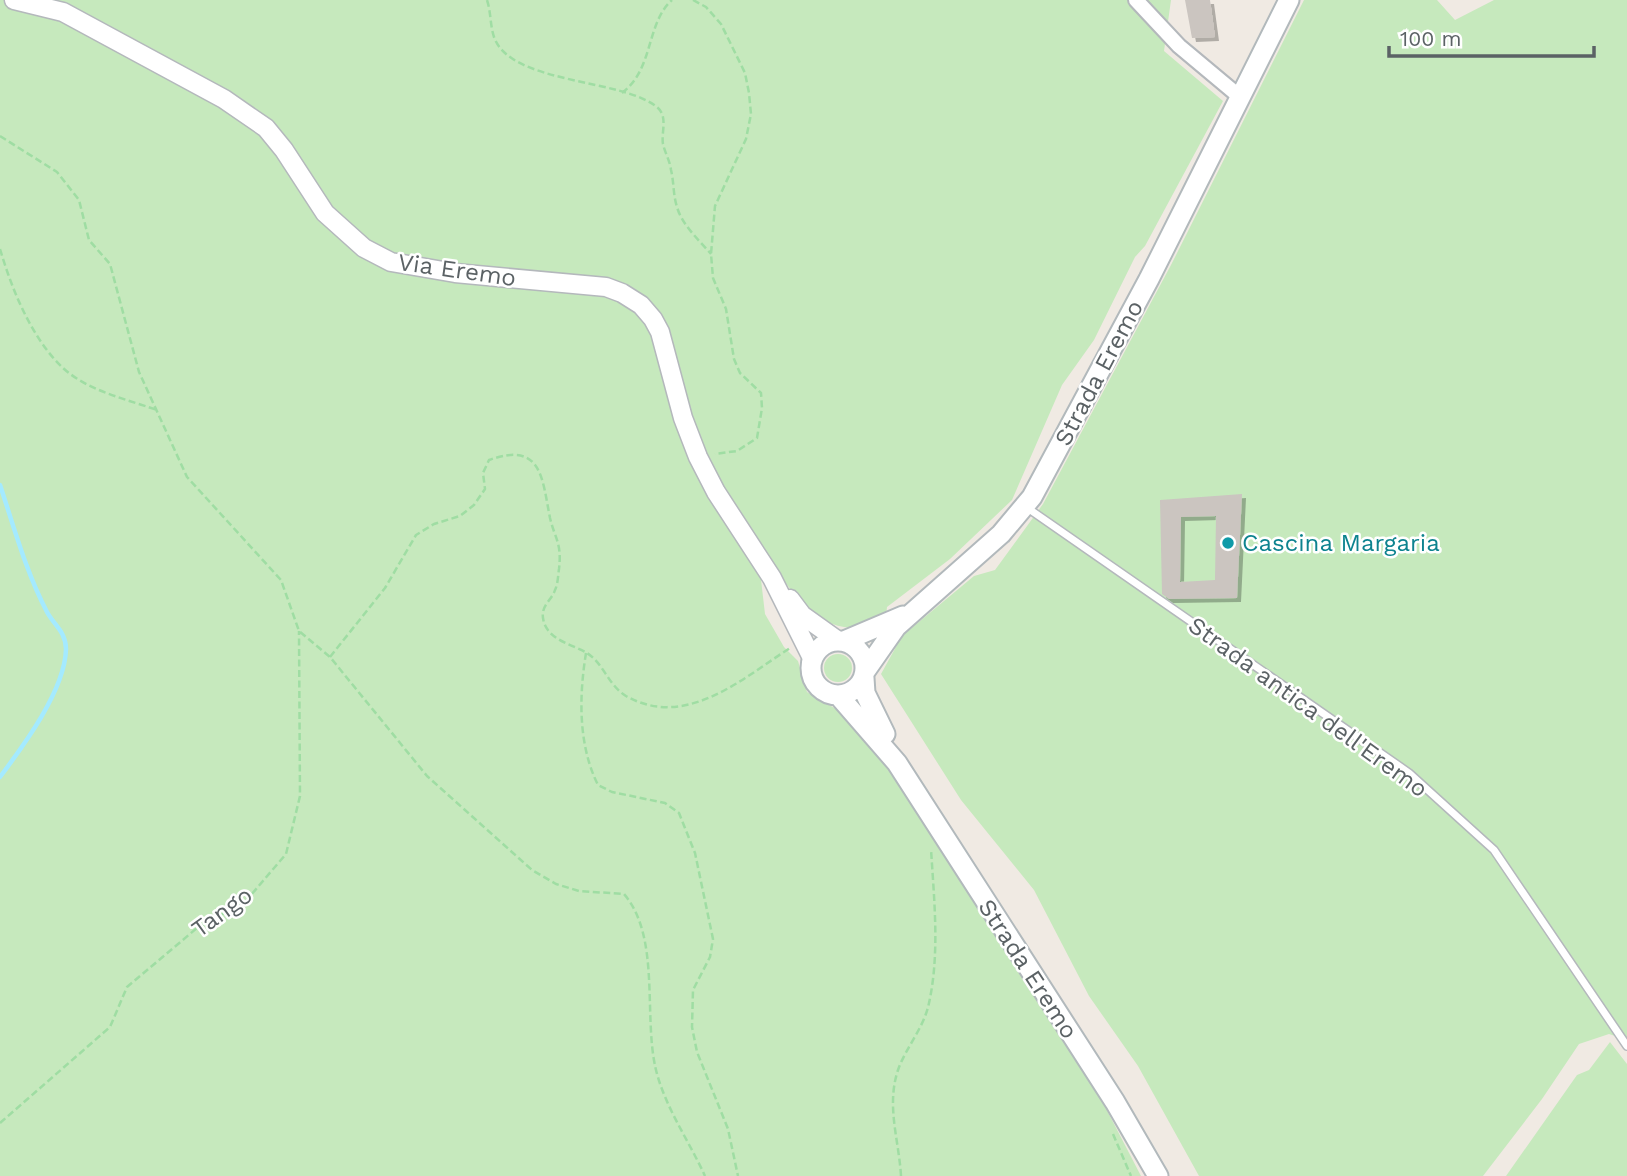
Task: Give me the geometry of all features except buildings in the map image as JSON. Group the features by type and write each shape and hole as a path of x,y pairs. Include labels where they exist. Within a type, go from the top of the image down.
{"main road":[{"name":"Strada Eremo","path":"897,763 895,752 865,693 865,674 884,641 910,612 978,556 1026,507 1149,279 1290,0"},
{"name":"Strada Eremo","path":"841,641 910,612"},
{"path":"841,641 858,648 865,674 855,690 838,695 822,690 816,684 811,667 812,658 823,645 841,641"},
{"name":"Strada Eremo","path":"838,695 897,763 929,817 1115,1102 1158,1176"}],"street":[{"name":"Via Eremo","path":"14,0 63,12 224,99 265,128 285,150 325,213 364,248 391,262 455,273 606,287 622,292 641,305 660,332 683,418 698,457 716,492 772,578 802,615 841,641"},
{"path":"1136,0 1179,46 1240,97"},
{"name":"Via Eremo","path":"772,578 812,658"}],"lane":[{"name":"Strada antica dell'Eremo","path":"1026,507 1409,773 1494,850 1627,1046"}],"path":[{"path":"486,0 494,37 504,50 519,61 536,70 649,103 662,114 663,143 670,165 677,207 687,228 711,254"},
{"path":"622,93 631,86 640,71 658,21 672,0"},
{"path":"693,0 706,7 721,24 745,73 749,93 751,114 746,139 715,206 711,254 713,278 726,309 734,359 740,373 761,393 762,408 757,438 737,451 698,457"},
{"path":"0,136 57,172 79,200 89,240 110,264 139,372 187,477 281,580 299,631 330,657 427,776 532,870 556,884 579,891 624,894 636,908 648,966 655,1067 662,1093 705,1176"},
{"path":"0,250 34,331 64,369 99,390 157,410"},
{"path":"330,657 385,588 416,535 434,524 460,516 474,505 485,489 483,474 489,460 508,454 521,454 537,466 545,481 551,522 560,541 555,592 544,606 543,620 553,636 586,653 600,664 609,680 625,695 647,704 673,706 701,703 730,689 791,647"},
{"name":"Tango","path":"0,1123 110,1027 127,987 197,928 245,902 286,854 300,796 299,631"},
{"path":"586,653 582,680 584,750 598,785 612,792 665,803 679,813 695,853 713,939 710,957 693,990 692,1027 697,1052 728,1129 738,1176"},
{"path":"901,1176 892,1119 894,1090 899,1069 914,1044 929,1005 937,948 929,817"}],"green space":[{"path":"0,0 1171,0 1164,51 1223,101 1145,246 1135,257 1094,340 1062,385 1012,500 950,559 887,607 886,616 855,627 844,627 826,621 809,609 794,593 730,499 760,571 765,614 784,647 798,661 807,692 853,719 880,755 1099,1095 1141,1176 0,1176"},
{"path":"1304,0 1437,0 1455,20 1494,0 1627,0 1627,1040 1609,1034 1579,1044 1542,1099 1483,1176 1199,1176 1138,1066 1089,996 1034,890 961,800 881,674 902,636 974,576 995,570 1043,504 1171,265"},
{"path":"838,654 848,658 852,668 848,678 838,682 828,678 824,668 828,658"},
{"path":"1610,1042 1627,1064 1627,1176 1506,1176 1577,1075 1589,1070"}],"waterway":[{"path":"0,485 33,581 47,612 62,633 66,649 59,682 51,699 0,777"}],"place":[{"name":"Cascina Margaria","path":"1228,543"}]}
